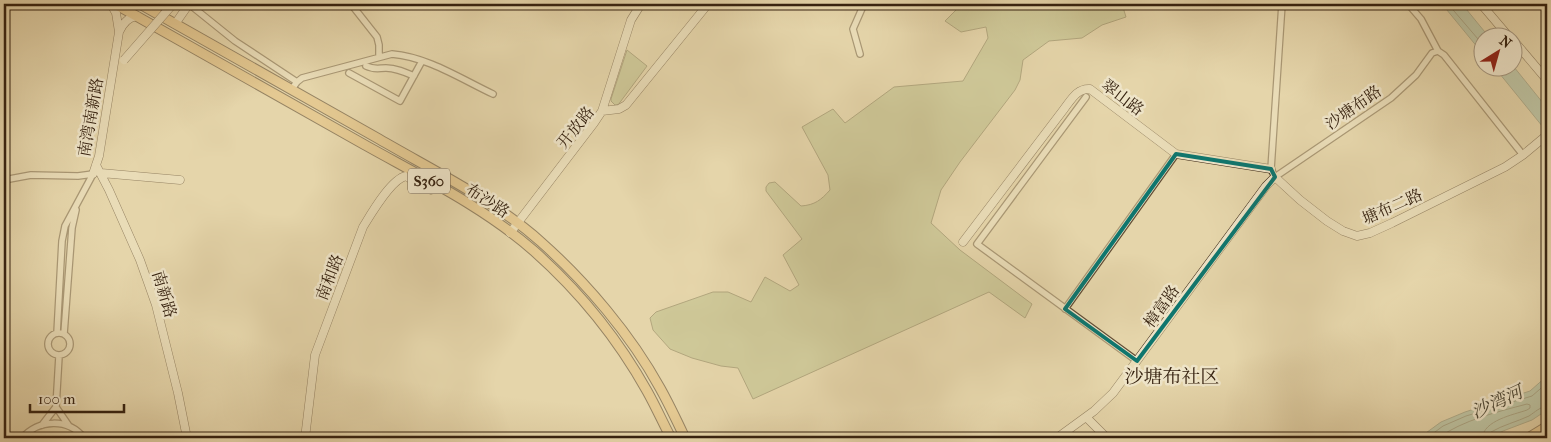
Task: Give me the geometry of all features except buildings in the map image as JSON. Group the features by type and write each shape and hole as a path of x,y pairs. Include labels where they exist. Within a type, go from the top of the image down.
{"highway":[{"path":"1530,438 1547,427"}],"main road":[{"name":"布沙路","path":"115,4 477,209 533,250 584,302 608,332 647,391 671,438"},
{"name":"布沙路","path":"140,4 294,86 474,194 518,223 548,248 593,294 639,354 659,387 685,438"}],"street":[{"name":"南湾南新路","path":"60,334 72,228 78,203 97,173 96,165 119,32 116,13 111,4"},
{"path":"113,68 124,60 173,4"},
{"path":"175,24 189,4 294,86 302,78 392,54 406,55 434,65 493,94"},
{"path":"351,4 377,37 379,57"},
{"path":"602,111 631,20 641,4"},
{"name":"开放路","path":"510,233 602,111 620,109 626,105 708,4"},
{"path":"860,54 853,29 864,4"},
{"path":"1275,177 1271,169 1282,4"},
{"path":"1408,4 1421,19 1438,52 1444,55 1524,153"},
{"path":"1481,4 1501,28"},
{"path":"119,32 127,20 132,16 137,16"},
{"name":"沙塘布路","path":"1275,177 1391,98 1416,75 1432,53 1438,52"},
{"path":"1524,53 1547,80"},
{"path":"348,73 387,97 400,101 422,61"},
{"path":"366,66 372,69 390,68 402,70 414,76"},
{"path":"386,75 390,68"},
{"name":"翠山路","path":"963,242 1076,94 1084,89 1090,89 1176,154 1271,169"},
{"path":"1086,97 978,244 1137,362"},
{"name":"塘布二路","path":"1275,177 1327,221 1343,232 1357,236 1370,233 1392,223 1505,166 1547,135"},
{"path":"1065,309 1176,154"},
{"path":"4,180 31,175 78,176 97,173 180,180"},
{"name":"南新路","path":"97,173 110,190 140,260 156,305 187,438"},
{"name":"南和路","path":"305,438 315,355 363,227 374,209 401,177 406,176 431,190 435,185"},
{"name":"樟富路","path":"1056,438 1086,417 1113,393 1266,186 1275,177"},
{"path":"60,334 69,338 70,346 68,352 59,356 52,353 48,343 51,337 60,334"},
{"path":"42,425 56,407 59,356"},
{"path":"56,407 70,426 84,438"},
{"path":"1086,417 1107,438"},
{"path":"22,438 30,430 42,425 56,423 70,426"}],"highlighted area":[{"path":"1176,154 1271,169 1275,177 1137,361 1065,309"}],"green space":[{"path":"962,4 1122,4 1126,17 1102,25 1082,38 1049,41 1023,60 1020,80 1015,90 941,190 931,223 960,250 1032,304 1025,318 989,292 753,399 738,368 721,366 692,358 670,349 653,330 650,318 656,312 713,292 728,292 751,302 765,277 790,291 799,285 783,255 802,239 766,191 766,187 769,183 775,182 801,206 824,197 830,190 828,175 802,127 833,109 845,123 894,87 963,81 988,38 986,27 961,32 945,21"},
{"path":"627,50 647,66 618,105 615,105 611,99"}],"water":[{"path":"1442,4 1462,4 1482,28 1474,28 1474,43"},
{"path":"1503,78 1523,78 1547,108 1547,132"},
{"name":"沙湾河","path":"1547,376 1547,410 1532,420 1490,438 1419,438 1441,422 1465,412 1530,391"}],"district":[{"name":"沙塘布社区","path":"1172,376"}]}
